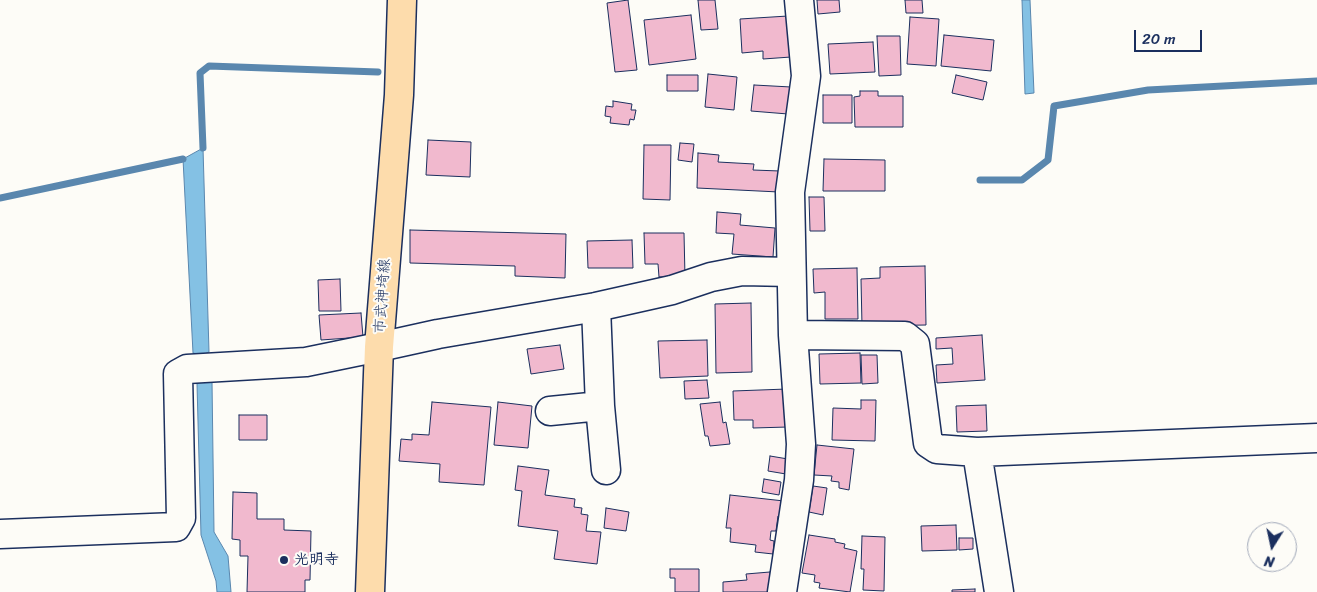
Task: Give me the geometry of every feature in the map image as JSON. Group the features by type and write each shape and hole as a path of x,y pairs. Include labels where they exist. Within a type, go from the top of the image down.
{"main road":[{"name":"市武神埼線","path":"370,592 379,347 399,96 402,0"}],"street":[{"path":"782,592 800,465 801,444 802,336 791,272 790,192 806,76 799,0"},
{"path":"0,534 176,527 181,518 178,374 187,369 306,362 438,334 596,307 672,290 710,277 742,271 791,272"},
{"path":"596,307 600,406 606,470"},
{"path":"802,336 905,336 915,344 928,443 937,450 977,452 1317,438"},
{"path":"550,411 600,406"},
{"path":"977,452 999,592"}],"water":[{"path":"1022,0 1030,0 1034,93 1025,94"},
{"path":"203,148 209,352 202,355 193,353 183,159"},
{"path":"203,380 212,381 214,532 228,556 231,592 217,592 216,581 201,535 197,384"}],"building":[{"path":"628,0 637,70 615,72 607,3"},
{"path":"698,0 715,0 718,29 701,30"},
{"path":"817,0 839,0 840,12 818,14"},
{"path":"905,0 922,0 923,13 906,13"},
{"path":"691,15 696,59 649,65 644,20"},
{"path":"788,16 791,57 763,59 763,51 742,53 740,19"},
{"path":"910,17 939,19 936,66 907,64"},
{"path":"944,35 994,40 991,71 941,66"},
{"path":"877,36 900,36 901,75 879,76"},
{"path":"873,42 875,72 830,74 828,44"},
{"path":"708,74 737,77 734,110 705,107"},
{"path":"667,75 698,75 698,91 667,91"},
{"path":"956,75 987,82 983,100 952,93"},
{"path":"754,85 791,87 788,114 751,111"},
{"path":"860,91 878,91 878,96 903,96 903,127 855,127 854,97 860,96"},
{"path":"823,95 852,95 852,123 823,123"},
{"path":"613,101 632,104 631,110 636,110 634,120 630,119 629,125 610,123 611,117 605,116 606,106 613,107"},
{"path":"428,140 471,142 470,177 426,175"},
{"path":"680,143 694,144 692,162 678,160"},
{"path":"644,145 671,145 670,200 643,199"},
{"path":"698,153 719,155 718,162 754,164 753,170 780,171 779,192 697,188"},
{"path":"824,159 885,160 885,191 823,191"},
{"path":"809,197 824,197 825,231 810,231"},
{"path":"717,212 741,214 740,225 775,228 773,257 732,254 734,234 716,233"},
{"path":"410,230 566,234 565,278 515,276 515,266 410,263"},
{"path":"644,233 684,233 685,277 659,277 658,264 645,264"},
{"path":"632,240 633,268 588,268 587,241"},
{"path":"925,266 926,325 862,326 861,279 880,278 880,267"},
{"path":"857,268 858,319 825,319 825,292 814,293 813,269"},
{"path":"340,279 341,311 319,311 318,280"},
{"path":"751,303 752,372 716,373 715,304"},
{"path":"361,313 363,337 321,340 319,315"},
{"path":"982,335 985,380 937,383 936,365 953,364 952,348 936,349 936,338"},
{"path":"707,340 708,376 660,378 658,341"},
{"path":"560,345 564,369 531,374 527,349"},
{"path":"860,353 861,383 820,384 819,354"},
{"path":"861,355 877,355 878,383 862,384"},
{"path":"707,380 709,398 685,399 684,381"},
{"path":"787,389 788,427 753,428 753,420 734,420 733,391"},
{"path":"861,400 876,400 875,441 832,440 833,408 861,409"},
{"path":"432,402 491,407 484,485 439,482 440,464 399,461 401,439 412,440 412,434 429,435"},
{"path":"498,402 532,406 528,448 494,445"},
{"path":"720,402 723,423 726,422 730,444 710,446 708,436 705,436 700,404"},
{"path":"986,405 987,431 957,432 956,406"},
{"path":"239,415 267,415 267,440 239,440"},
{"path":"817,445 854,449 849,490 839,488 839,482 831,481 832,476 814,475"},
{"path":"770,456 788,459 786,474 768,471"},
{"path":"518,466 549,470 545,495 575,499 574,507 582,508 581,514 588,515 586,531 601,532 597,564 554,559 558,531 518,526 522,491 515,490"},
{"path":"764,479 781,482 779,495 762,492"},
{"path":"813,486 827,488 823,515 809,512"},
{"path":"233,492 257,493 257,519 284,519 284,530 311,531 310,580 305,580 305,592 247,592 248,556 240,556 240,540 232,539"},
{"path":"730,495 784,501 782,517 778,516 776,531 771,531 770,540 774,541 773,554 755,552 756,545 730,542 731,528 726,528"},
{"path":"606,508 629,512 626,531 604,528"},
{"path":"956,525 957,550 922,551 921,526"},
{"path":"809,535 835,539 835,542 845,544 844,548 857,551 850,592 819,588 820,583 814,582 815,575 802,573"},
{"path":"862,536 885,537 884,591 863,590 864,569 861,569"},
{"path":"959,538 973,538 973,549 959,550"},
{"path":"670,569 699,569 699,592 675,592 675,578 670,578"},
{"path":"770,572 771,586 769,592 723,592 723,582 747,580 746,574"},
{"path":"975,589 975,592 952,592 952,590"}],"waterway":[{"path":"203,148 200,73 209,66 378,72"},
{"path":"980,180 1022,180 1048,160 1054,106 1148,90 1317,81"},
{"path":"0,198 183,159"}],"place":[{"name":"光明寺","path":"284,560"}]}
